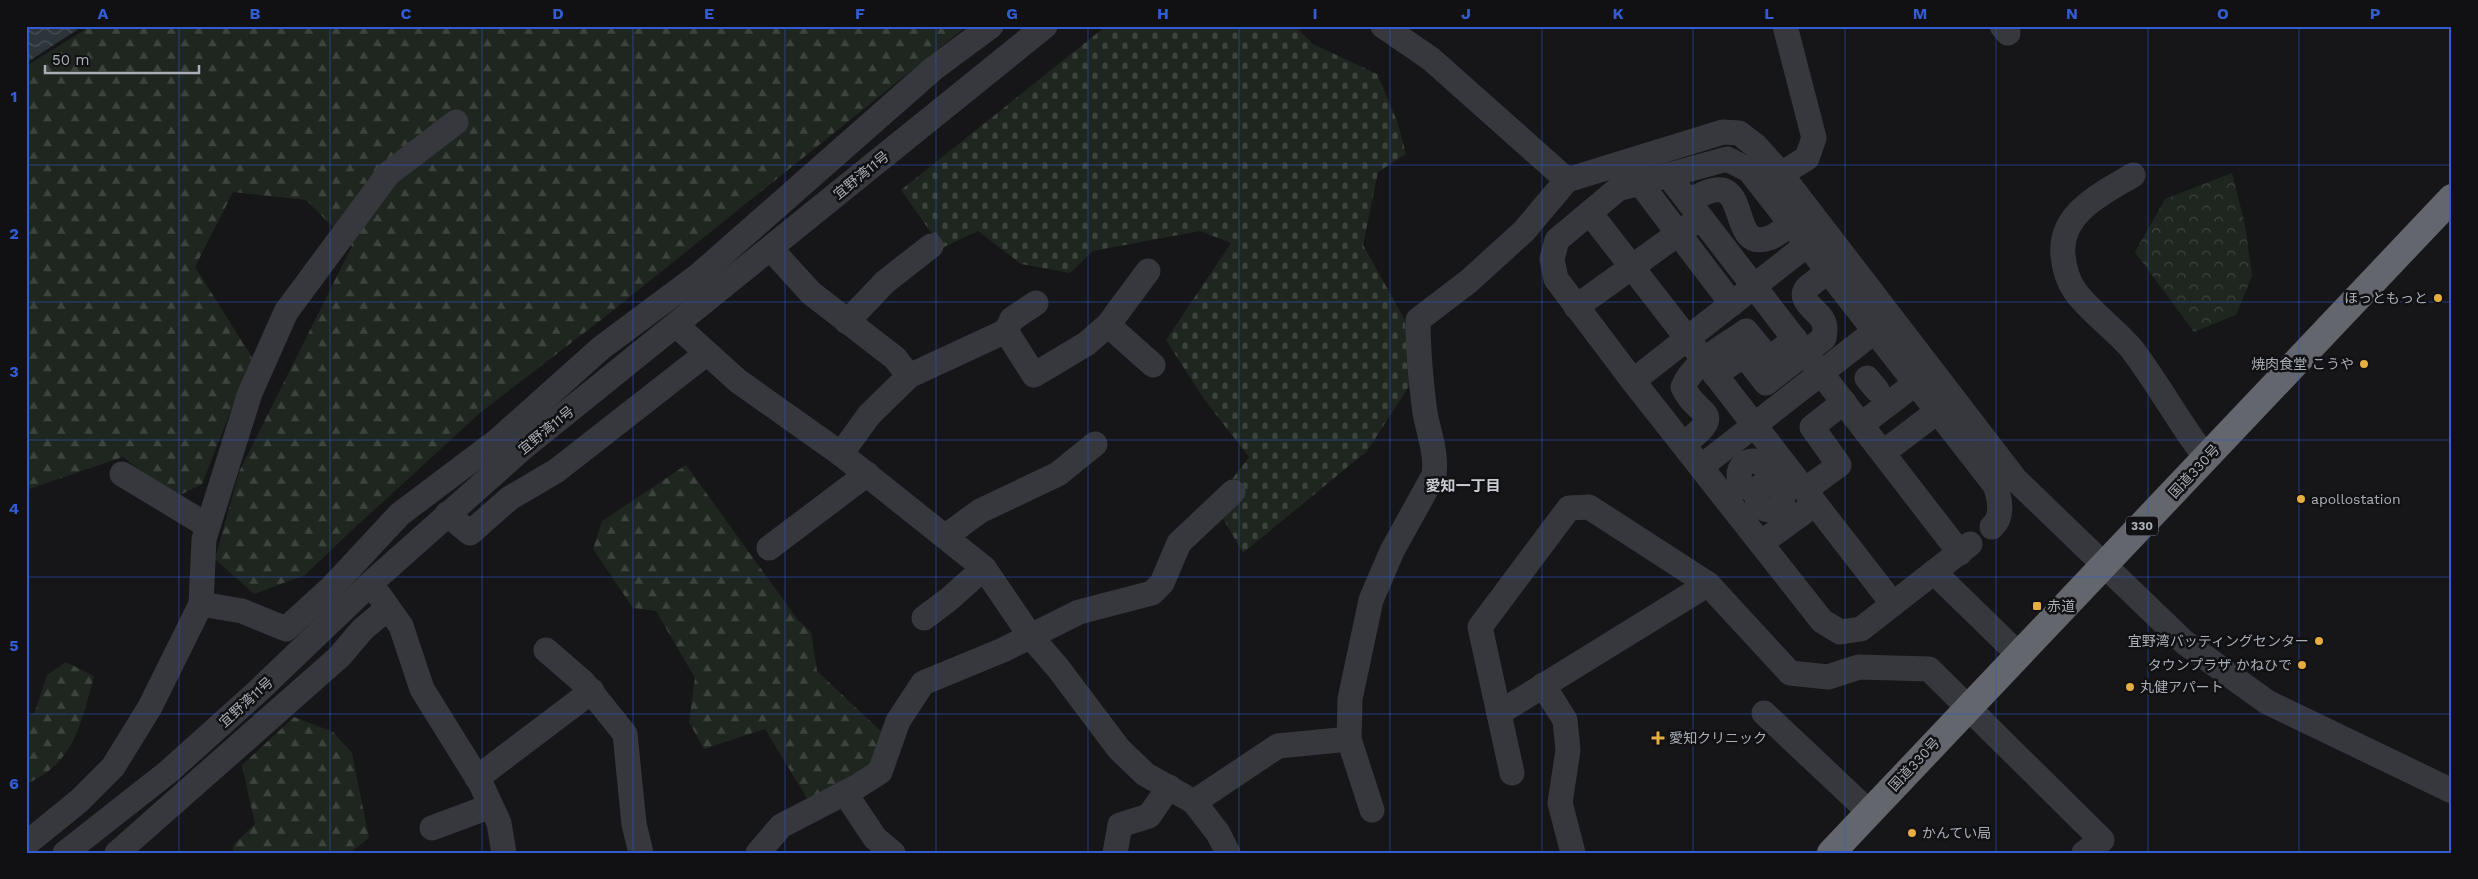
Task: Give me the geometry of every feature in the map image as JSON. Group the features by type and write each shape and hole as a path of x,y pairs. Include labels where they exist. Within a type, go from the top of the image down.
{"highway":[{"name":"国道330号","path":"1831,853 2452,198"}],"street":[{"path":"200,604 242,611 286,629 332,586 400,514 497,441 601,348 699,275 919,81 991,26"},
{"name":"宜野湾11号","path":"65,853 168,772 257,692 446,514 524,447 1045,26"},
{"path":"1383,26 1431,59 1567,180"},
{"path":"1781,174 1807,158 1814,138 1786,26"},
{"path":"26,844 79,801 113,767 150,707 200,604 204,539 250,393 286,312 388,174 456,122"},
{"path":"1372,810 1349,739 1350,699 1371,600 1392,551 1434,474 1435,462 1426,414 1418,352 1418,320 1469,281 1524,231 1567,180 1723,132 1739,133 1756,146 1781,174 2016,480 2184,642 2267,702 2452,791"},
{"path":"1668,174 1753,287 1852,412 1965,548 1861,629 1840,632 1822,622 1702,466 1633,381 1556,279 1552,259 1557,240 1618,190 1668,174 1727,159 1749,170 1995,485 2001,503 1997,523 1992,528"},
{"path":"2133,174 2086,204 2067,226 2062,243 2064,266 2075,290 2131,348 2206,458"},
{"path":"1640,183 1732,304"},
{"path":"1576,307 1677,234 1695,210 1705,191 1714,189 1728,192 1737,202 1741,225 1745,232 1755,239 1768,239 1792,223"},
{"path":"1590,212 1709,368 1894,604"},
{"path":"1633,381 1808,244"},
{"path":"847,322 885,282 931,246"},
{"path":"772,248 811,293 895,358 909,376"},
{"path":"1006,331 1034,375 1086,344 1108,325 1148,271"},
{"path":"1684,444 1704,428 1706,419 1703,409 1687,397 1683,387 1688,375 1709,368 1746,331 1769,359 1824,338 1826,329 1822,319 1807,304 1804,294 1808,287 1829,272"},
{"path":"841,454 869,415 909,376 1006,331 1012,319 1036,303"},
{"path":"676,325 738,380 841,454 984,568 1031,637 1058,668 1119,749 1145,774 1194,802 1218,833 1228,853"},
{"path":"1108,325 1153,365"},
{"path":"1702,466 1875,331"},
{"path":"446,514 470,533 510,498 556,471 707,353"},
{"path":"1761,543 1784,515 1810,497 1839,465 1812,427 1882,398 1910,376"},
{"path":"1884,452 1938,411"},
{"path":"946,536 980,511 1058,474 1095,444"},
{"path":"1731,444 1745,464 1754,461 1765,468 1767,477 1763,486 1772,484 1780,488 1784,515"},
{"path":"524,447 556,471"},
{"path":"122,474 208,526"},
{"path":"769,548 867,474"},
{"path":"758,853 781,826 845,793 880,772 898,721 923,683 1031,637 1079,612 1152,593 1162,583 1179,543 1233,492"},
{"path":"1512,772 1480,627 1569,508 1589,507 1708,584 1790,673 1828,677 1859,667 1929,669 2102,840 2084,853"},
{"path":"924,618 948,600 984,568"},
{"path":"1934,572 2018,654"},
{"path":"371,583 401,626 422,689 477,778 491,806 498,823 504,853"},
{"path":"1499,713 1708,584"},
{"path":"117,853 339,657 363,629 388,608"},
{"path":"546,650 592,691 625,734 634,824 641,853"},
{"path":"1544,685 1565,720 1568,750 1560,803 1573,853"},
{"path":"477,778 592,691"},
{"path":"1764,714 1869,812"},
{"path":"1194,802 1278,746 1349,739"},
{"path":"1115,853 1120,826 1149,816 1169,788"},
{"path":"845,793 875,838 893,853"},
{"path":"432,828 491,806"}],"green space":[{"path":"91,26 967,26 606,316 481,412 305,575 254,594 215,559 239,472 352,246 306,200 233,192 195,267 252,357 202,484 176,497 123,457 26,490 26,66"},
{"path":"1106,26 1295,26 1313,44 1377,74 1397,121 1406,154 1378,172 1363,245 1405,320 1410,385 1367,451 1243,553 1214,503 1249,457 1204,399 1166,340 1231,243 1200,231 1093,251 1070,273 1021,264 978,231 942,248 901,190"},
{"path":"2232,173 2245,225 2252,276 2236,315 2194,332 2135,252 2165,199"},
{"path":"686,465 798,620 811,632 817,671 886,736 876,768 808,800 765,729 704,749 689,722 695,678 656,611 633,608 593,549 602,521"},
{"path":"66,662 94,676 85,710 74,740 66,753 55,765 26,784 26,718 35,712 47,675"},
{"path":"294,717 333,732 352,753 369,838 350,853 232,853 234,844 255,824 242,765"}],"water":[{"path":"26,26 83,26 26,63"}],"place":[{"name":"ほっともっと","path":"2438,298"},
{"name":"焼肉食堂 こうや","path":"2364,364"},
{"name":"apollostation","path":"2301,499"},
{"name":"赤道","path":"2037,606"},
{"name":"宜野湾バッティングセンター","path":"2319,641"},
{"name":"タウンプラザ かねひで","path":"2302,665"},
{"name":"丸健アパート","path":"2130,687"},
{"name":"愛知クリニック","path":"1658,738"},
{"name":"かんてい局","path":"1912,833"}],"district":[{"name":"愛知一丁目","path":"1463,486"}]}
